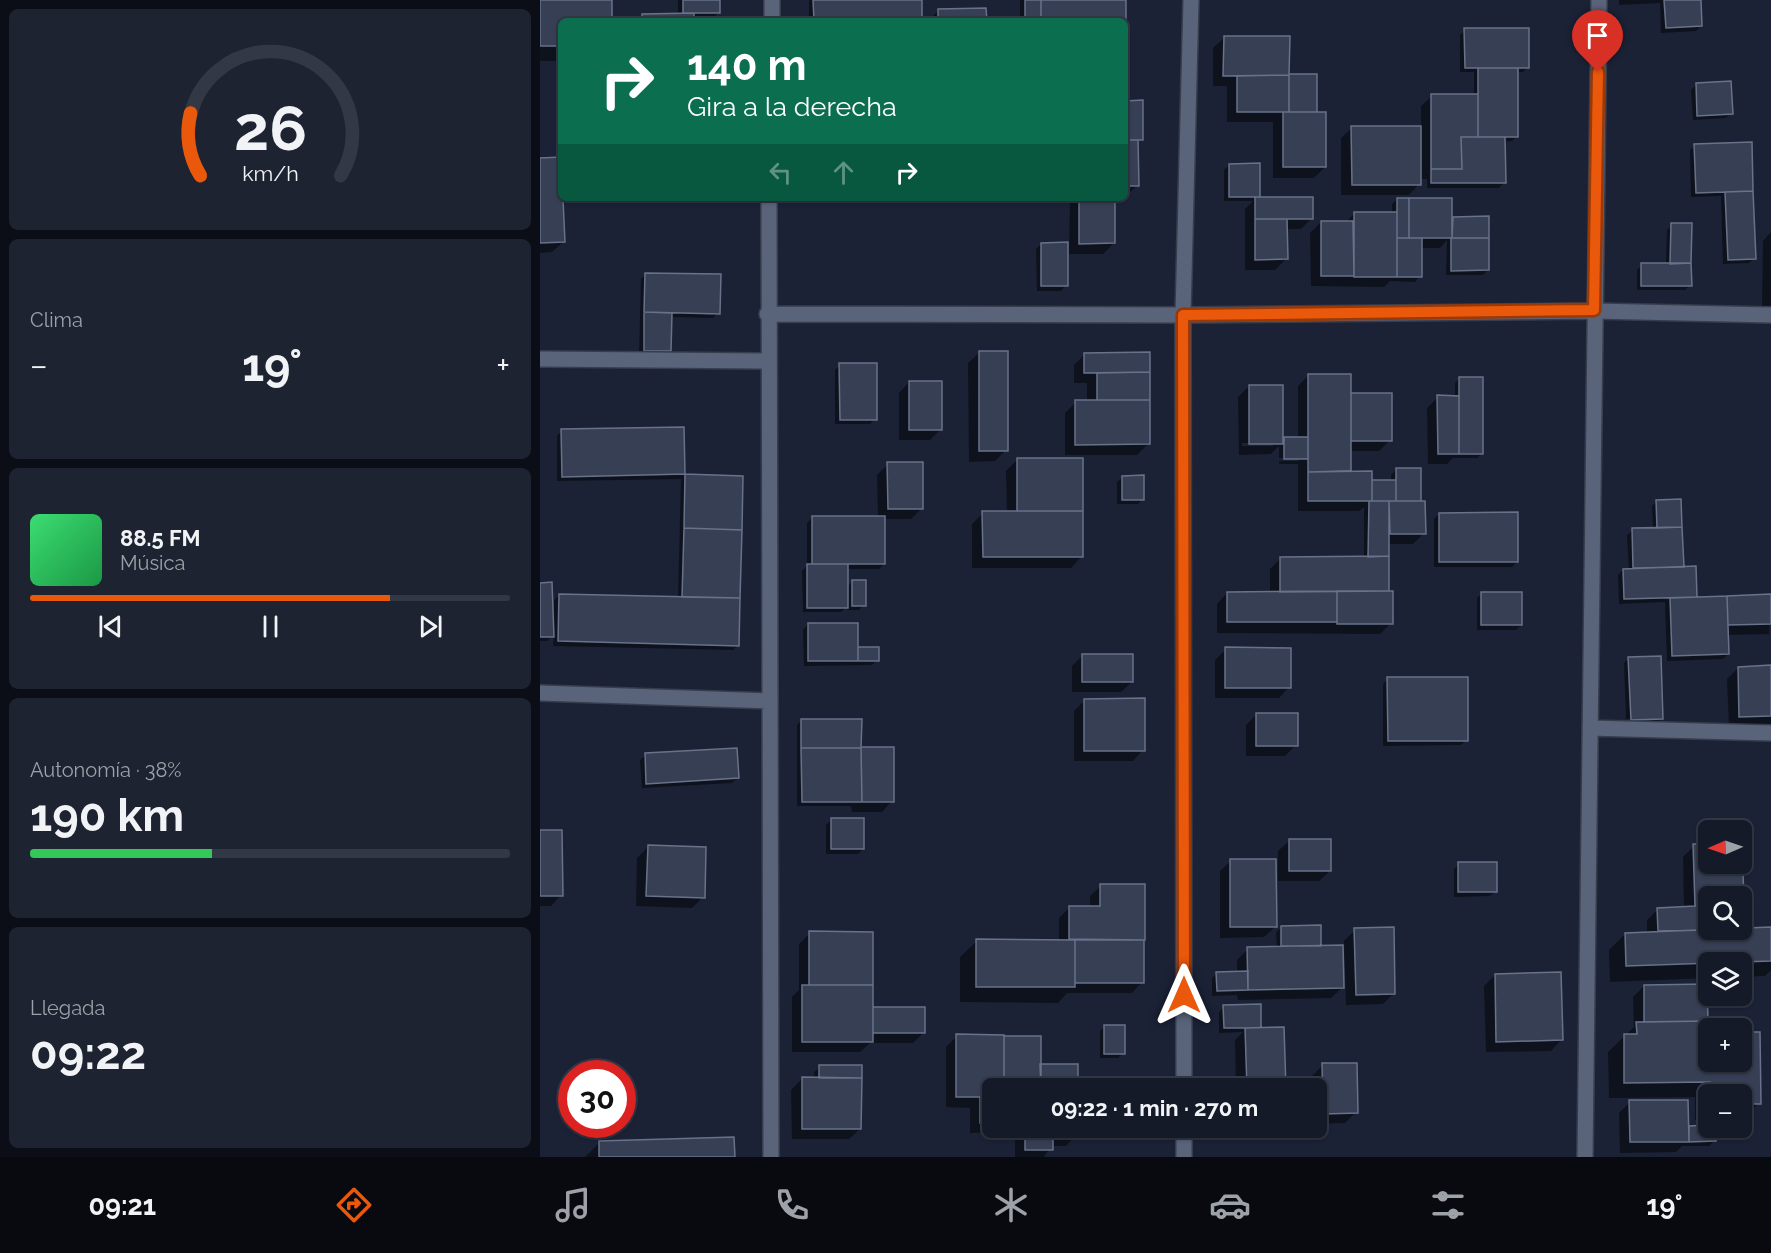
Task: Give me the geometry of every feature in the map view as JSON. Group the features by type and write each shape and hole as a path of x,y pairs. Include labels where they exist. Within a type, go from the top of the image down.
{"street":[{"path":"772,0 772,18"},
{"path":"1184,1078 1183,315 1191,0"},
{"path":"1585,1157 1599,0"},
{"path":"769,201 767,361 771,1157"},
{"path":"767,314 1183,315 1594,310 1771,315"},
{"path":"540,359 767,361"},
{"path":"540,693 769,701"},
{"path":"1590,728 1771,733"},
{"path":"1184,1138 1184,1157"}],"building":[{"path":"540,0 612,0 612,18 558,18 558,46 540,46"},
{"path":"683,0 720,0 720,13 683,13"},
{"path":"813,0 922,0 922,18 814,18"},
{"path":"1025,0 1041,0 1041,18 1025,18"},
{"path":"1041,0 1126,0 1126,18 1041,18"},
{"path":"1664,0 1701,0 1702,26 1666,28"},
{"path":"986,8 987,18 938,18 938,9"},
{"path":"694,13 694,18 642,18 642,14"},
{"path":"1464,28 1529,28 1529,68 1465,68"},
{"path":"1224,36 1290,36 1289,75 1223,76"},
{"path":"1478,68 1518,68 1518,137 1478,137"},
{"path":"1289,74 1317,74 1317,112 1289,112"},
{"path":"1289,75 1289,112 1237,112 1237,76"},
{"path":"1731,81 1733,114 1697,116 1696,83"},
{"path":"1431,94 1478,94 1478,137 1461,137 1462,169 1431,169"},
{"path":"1143,100 1143,140 1128,140 1128,101"},
{"path":"1283,112 1326,112 1326,167 1283,167"},
{"path":"1351,126 1421,126 1421,185 1352,185"},
{"path":"1461,137 1505,137 1506,183 1431,183 1431,169 1462,169"},
{"path":"1128,140 1138,140 1139,186 1128,186"},
{"path":"1752,142 1753,191 1696,193 1694,144"},
{"path":"558,157 558,201 563,201 565,242 540,243 540,158"},
{"path":"1260,163 1260,197 1229,197 1229,164"},
{"path":"1753,191 1756,259 1728,260 1725,192"},
{"path":"1255,197 1313,197 1313,219 1255,219"},
{"path":"1397,198 1409,198 1409,238 1397,238"},
{"path":"1409,198 1452,198 1452,238 1409,238"},
{"path":"1079,201 1115,201 1115,243 1079,244"},
{"path":"1354,212 1397,212 1397,277 1354,277"},
{"path":"1489,216 1489,238 1452,238 1453,217"},
{"path":"1255,219 1287,219 1288,259 1255,260"},
{"path":"1321,221 1353,221 1354,276 1321,276"},
{"path":"1671,223 1692,223 1691,263 1670,264"},
{"path":"1397,238 1422,238 1422,277 1397,277"},
{"path":"1451,238 1489,238 1489,270 1451,271"},
{"path":"1068,242 1068,286 1041,286 1041,243"},
{"path":"1641,263 1691,263 1692,286 1641,286"},
{"path":"645,273 721,274 720,314 644,312"},
{"path":"644,312 672,313 671,351 644,351"},
{"path":"979,351 1008,351 1008,451 979,451"},
{"path":"1150,352 1150,372 1084,373 1084,353"},
{"path":"839,363 877,363 877,420 840,420"},
{"path":"1150,372 1150,400 1097,400 1097,373"},
{"path":"1308,374 1351,374 1351,471 1308,472"},
{"path":"1459,377 1483,377 1483,454 1459,454"},
{"path":"909,381 942,381 942,430 909,430"},
{"path":"1249,385 1283,385 1283,444 1249,444"},
{"path":"1351,393 1392,393 1392,441 1351,441"},
{"path":"1437,395 1459,396 1459,454 1438,454"},
{"path":"1075,400 1150,400 1150,444 1075,445"},
{"path":"684,427 685,474 562,477 561,429"},
{"path":"1284,437 1308,437 1308,459 1284,459"},
{"path":"1017,458 1083,458 1083,511 1017,511"},
{"path":"887,462 923,462 923,509 888,509"},
{"path":"1396,468 1421,468 1421,501 1396,501"},
{"path":"1372,471 1372,501 1308,501 1308,472"},
{"path":"685,474 743,476 742,530 684,528"},
{"path":"1144,475 1144,500 1122,500 1122,476"},
{"path":"1372,480 1396,480 1396,501 1372,501"},
{"path":"1681,499 1682,527 1657,528 1656,500"},
{"path":"1369,501 1389,501 1389,556 1368,557"},
{"path":"1389,501 1425,501 1426,534 1390,534"},
{"path":"982,511 1083,511 1083,557 983,557"},
{"path":"1518,512 1518,562 1439,562 1439,513"},
{"path":"812,516 885,516 885,564 812,564"},
{"path":"1682,527 1684,567 1633,568 1632,528"},
{"path":"684,528 742,530 740,598 682,597"},
{"path":"1389,556 1389,591 1280,592 1280,557"},
{"path":"807,564 848,564 848,608 807,608"},
{"path":"1696,566 1697,597 1624,599 1623,569"},
{"path":"852,580 866,580 866,606 852,606"},
{"path":"552,582 554,637 540,637 540,583"},
{"path":"1337,591 1393,591 1393,624 1337,624"},
{"path":"1337,591 1337,622 1227,622 1227,592"},
{"path":"1481,592 1522,592 1522,625 1481,625"},
{"path":"559,594 740,598 739,646 558,641"},
{"path":"1771,594 1771,624 1728,625 1727,596"},
{"path":"1727,596 1729,654 1672,656 1670,598"},
{"path":"808,623 858,623 858,661 808,661"},
{"path":"858,647 879,647 879,661 858,661"},
{"path":"1225,647 1291,648 1291,688 1225,688"},
{"path":"1082,654 1133,654 1133,682 1082,682"},
{"path":"1661,656 1663,719 1631,720 1628,657"},
{"path":"1771,665 1771,716 1739,717 1738,667"},
{"path":"1387,677 1468,677 1468,741 1388,741"},
{"path":"1145,698 1145,751 1084,751 1084,699"},
{"path":"1256,713 1298,713 1298,746 1256,746"},
{"path":"801,719 862,719 861,748 801,748"},
{"path":"861,747 894,747 894,802 862,802"},
{"path":"737,748 739,778 646,784 645,753"},
{"path":"801,748 861,748 862,802 802,802"},
{"path":"831,818 864,818 864,849 831,849"},
{"path":"540,830 562,830 563,896 540,896"},
{"path":"1289,839 1331,839 1331,871 1289,871"},
{"path":"1693,844 1698,844 1698,874 1743,874 1743,886 1698,886 1698,906 1695,906"},
{"path":"648,845 706,847 705,898 646,896"},
{"path":"1230,859 1276,859 1277,927 1230,927"},
{"path":"1458,862 1497,862 1497,892 1458,892"},
{"path":"1100,884 1145,884 1145,940 1069,939 1069,906 1100,906"},
{"path":"1698,906 1698,930 1658,931 1657,908"},
{"path":"1321,925 1321,946 1281,946 1281,926"},
{"path":"1394,927 1395,994 1356,995 1354,928"},
{"path":"1771,927 1771,961 1752,962 1752,952 1698,952 1698,964 1626,966 1625,933 1698,930 1698,940 1752,940 1752,928"},
{"path":"809,931 873,932 873,985 809,985"},
{"path":"976,939 1075,940 1075,987 976,987"},
{"path":"1075,940 1144,940 1144,983 1075,983"},
{"path":"1343,945 1344,988 1248,990 1247,947"},
{"path":"1248,971 1248,990 1217,991 1216,972"},
{"path":"1561,972 1563,1040 1496,1042 1495,974"},
{"path":"1698,984 1698,1006 1708,1006 1708,1018 1698,1018 1698,1021 1644,1022 1644,985"},
{"path":"802,985 873,985 873,1042 802,1042"},
{"path":"1261,1004 1261,1028 1224,1028 1223,1005"},
{"path":"873,1007 925,1007 925,1033 873,1033"},
{"path":"1698,1021 1698,1072 1752,1072 1752,1032 1760,1032 1761,1104 1752,1104 1752,1084 1624,1083 1624,1034 1637,1034 1636,1022"},
{"path":"1104,1025 1125,1025 1125,1054 1104,1054"},
{"path":"1284,1027 1286,1078 1247,1078 1245,1028"},
{"path":"956,1034 1004,1035 1004,1078 982,1078 982,1123 980,1123 980,1097 956,1097"},
{"path":"1004,1036 1041,1036 1041,1078 1004,1078"},
{"path":"1322,1063 1357,1063 1358,1113 1327,1114 1327,1078 1322,1078"},
{"path":"1040,1064 1078,1064 1078,1078 1041,1078"},
{"path":"819,1065 862,1065 862,1078 819,1078"},
{"path":"802,1077 862,1078 861,1129 802,1129"},
{"path":"1629,1100 1688,1100 1689,1142 1630,1142"},
{"path":"1689,1126 1698,1126 1698,1138 1716,1138 1716,1141 1689,1142"},
{"path":"734,1137 735,1157 599,1157 599,1141"},
{"path":"1025,1138 1053,1138 1053,1150 1025,1150"}],"route":[{"path":"1184,995 1183,315 1594,310 1598,72"}]}
